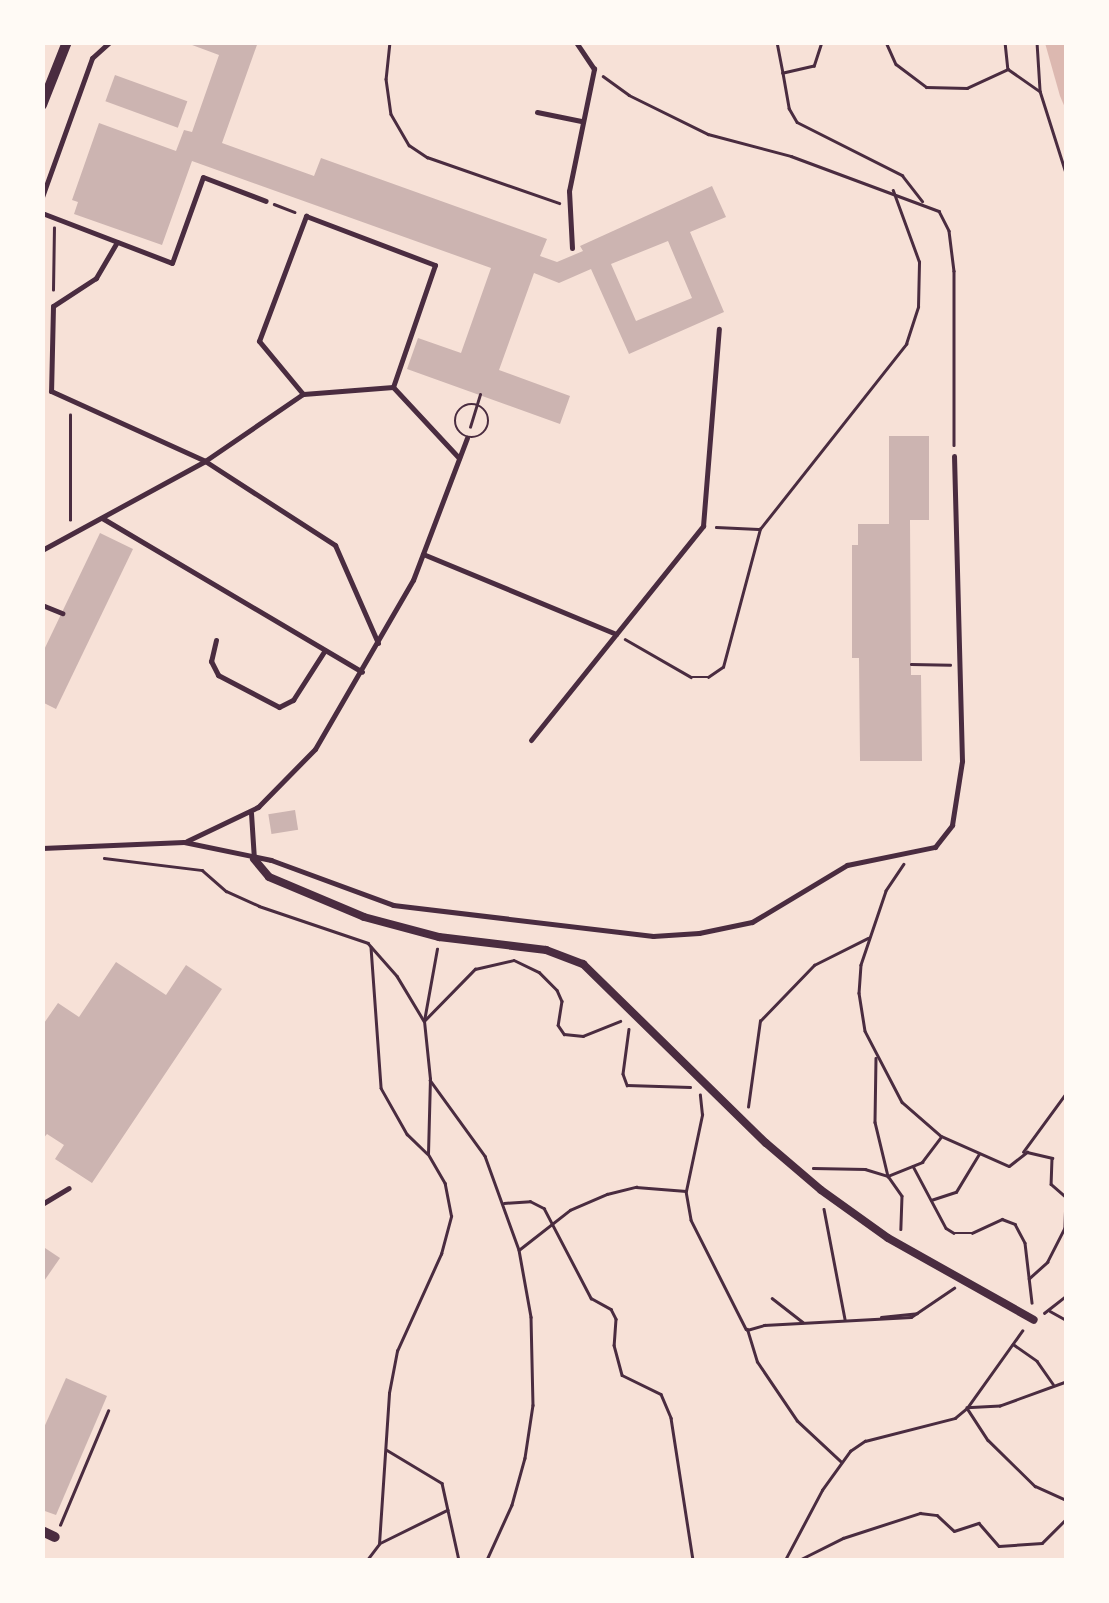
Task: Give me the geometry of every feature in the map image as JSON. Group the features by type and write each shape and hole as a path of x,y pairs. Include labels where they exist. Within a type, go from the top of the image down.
{"street":[{"path":"42,105 66,45"},
{"path":"254,860 269,877 364,917 439,937 530,949 582,964 742,1120 821,1190 901,1245 1034,1320"},
{"path":"42,1530 55,1537"}],"lane":[{"path":"51,42 66,45"},
{"path":"42,197 92,58 110,42"},
{"path":"572,248 568,206 581,121 594,69 576,42"},
{"path":"537,112 581,121"},
{"path":"42,214 172,263 203,177 266,202"},
{"path":"303,394 259,341 306,216 435,265 393,387"},
{"path":"117,242 96,278 53,306 51,391 204,461 335,545 378,644"},
{"path":"531,740 703,526 719,329"},
{"path":"42,550 204,461 303,394 393,387"},
{"path":"393,387 459,458"},
{"path":"184,842 251,812 315,749 378,644 423,554 467,438"},
{"path":"42,848 184,842 254,860 272,860 393,904 653,936 698,934 752,922 847,864 918,852 944,840 958,803 962,666 955,588 954,456"},
{"path":"101,518 362,672"},
{"path":"423,554 616,634"},
{"path":"42,605 62,614"},
{"path":"216,640 210,661 218,675 279,707 293,700 325,650"},
{"path":"251,812 254,860"},
{"path":"42,1204 69,1188"}],"path":[{"path":"390,42 386,79 391,114 409,145 427,156 568,206"},
{"path":"777,42 789,108 797,122 902,175 923,202"},
{"path":"783,73 814,66 822,42"},
{"path":"886,42 896,64 926,87 966,88 1008,69"},
{"path":"1005,42 1008,69 1040,91"},
{"path":"1036,42 1040,91 1066,173"},
{"path":"594,69 629,95 708,134 791,156 939,211 949,230 955,320 954,456"},
{"path":"616,634 691,677 708,677 722,667 760,529 906,344 918,307 919,262 893,191"},
{"path":"266,202 306,216"},
{"path":"53,306 54,218"},
{"path":"473,418 480,395"},
{"path":"70,400 66,518 84,527"},
{"path":"455,416 466,404 477,404 486,412 489,423"},
{"path":"703,526 760,529"},
{"path":"910,664 962,666"},
{"path":"918,852 886,890 869,937 859,993 865,1031 902,1102 941,1136 1009,1166 1023,1154 1066,1094"},
{"path":"90,857 202,870 233,894 371,946 397,976 424,1021"},
{"path":"428,1154 430,1079 424,1021 439,937"},
{"path":"742,1120 751,1095 750,1072 760,1021 814,965 869,937"},
{"path":"371,946 381,1088 407,1134 428,1154 445,1184 451,1216 441,1254 396,1351 379,1544"},
{"path":"424,1021 475,969 514,960 530,949"},
{"path":"514,960 539,972 558,990 562,1001 558,1025 564,1034 583,1036 612,1022 628,1025 623,1074 627,1085 674,1084 695,1090"},
{"path":"876,1058 875,1122 888,1176 902,1196 901,1245"},
{"path":"430,1079 485,1156 519,1250 532,1316 533,1405 526,1458 512,1506 487,1560"},
{"path":"695,1090 703,1082"},
{"path":"695,1090 702,1115 686,1191 691,1220 747,1330 757,1362 797,1420 841,1462"},
{"path":"797,1169 865,1169 888,1176 929,1156 926,1151 941,1136"},
{"path":"930,1200 956,1192 980,1153"},
{"path":"1023,1154 1050,1156 1050,1184 1066,1196 1060,1244 1028,1280"},
{"path":"913,1166 930,1200 954,1233 972,1233 1002,1218 1016,1224 1025,1243 1034,1320"},
{"path":"519,1250 570,1210 636,1187 686,1191"},
{"path":"821,1190 846,1320"},
{"path":"503,1204 530,1201 544,1208 591,1298 611,1309 616,1318 614,1345 622,1375 661,1394 693,1560"},
{"path":"747,1330 764,1324 911,1318 963,1280"},
{"path":"785,1560 841,1462 865,1441 942,1423 967,1408 1012,1344 1034,1320 1066,1296"},
{"path":"772,1298 805,1323"},
{"path":"1048,1310 1066,1320"},
{"path":"1012,1344 1038,1361 1054,1386"},
{"path":"967,1408 1000,1406 1066,1382"},
{"path":"967,1408 988,1440 1035,1486 1066,1500"},
{"path":"62,1522 108,1411"},
{"path":"386,1449 442,1483 460,1560"},
{"path":"366,1560 379,1544 448,1510"},
{"path":"799,1560 843,1538 920,1512 937,1515 954,1531 979,1523 999,1546 1042,1543 1066,1520"}],"shaded area":[{"path":"1045,43 1066,43 1066,110 1060,96"}],"building":[{"path":"184,42 258,42 222,143 314,176 321,158 547,239 540,256 557,262 583,251 580,246 712,186 726,217 690,232 724,312 629,354 591,269 559,283 534,273 499,370 570,396 560,424 407,369 418,338 461,353 491,268 192,161 162,245 74,214 78,202 72,200 99,123 176,151 184,130 192,132 219,55","holes":["668,241 692,298 636,321 611,264"]},
{"path":"115,75 187,101 178,128 105,101"},
{"path":"889,436 929,436 929,520 910,520 911,675 921,675 922,761 860,761 859,658 852,658 852,545 858,545 858,524 889,524"},
{"path":"100,533 133,549 56,709 42,702 42,654"},
{"path":"295,810 298,830 271,834 268,814"},
{"path":"116,962 166,995 186,965 222,989 92,1183 55,1159 64,1145 47,1134 42,1140 42,1026 58,1003 79,1017"},
{"path":"42,1246 60,1258 42,1284"},
{"path":"66,1378 107,1396 56,1515 42,1510 42,1432"}]}
